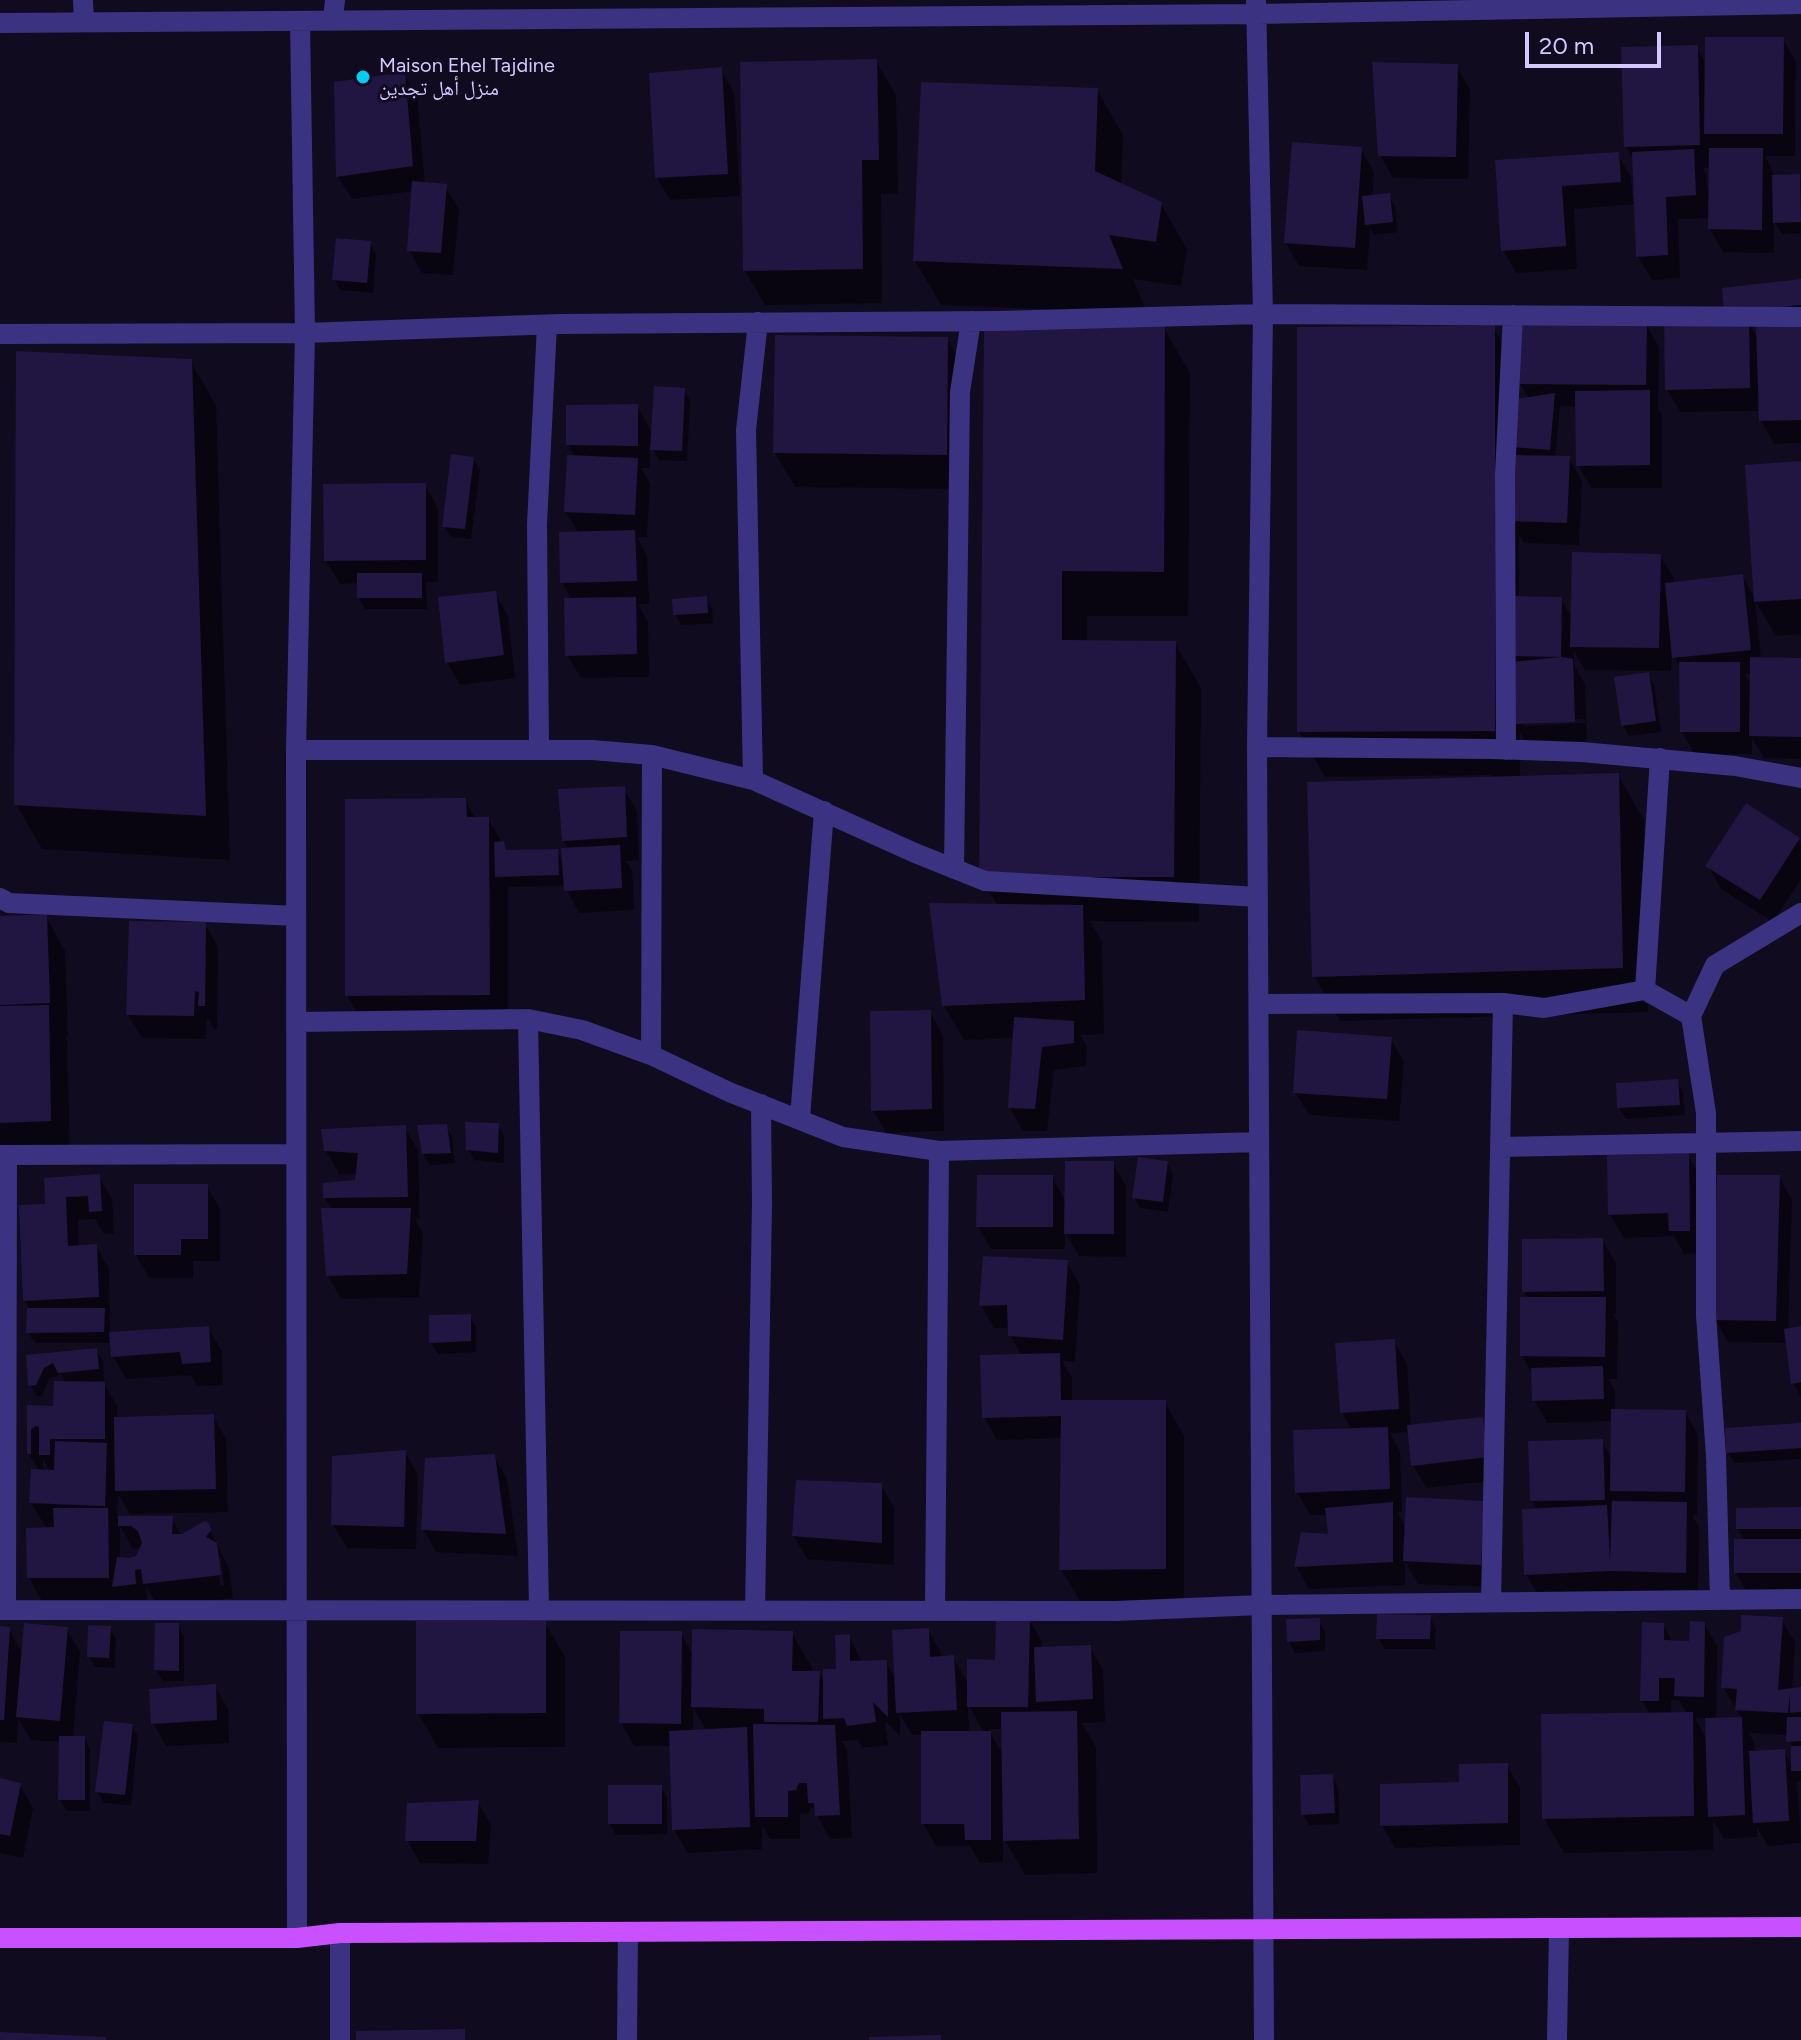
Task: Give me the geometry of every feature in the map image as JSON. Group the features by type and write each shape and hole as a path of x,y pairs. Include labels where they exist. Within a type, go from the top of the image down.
{"main road":[{"path":"0,1938 297,1938 340,1933 1801,1927"}],"street":[{"path":"83,0 84,22"},
{"path":"0,23 300,21 334,10 1801,4"},
{"path":"1256,7 1263,314 1257,747 1264,2040"},
{"path":"297,1938 296,750 305,333 300,21"},
{"path":"0,334 305,333 547,325 971,321 1263,314 1801,317"},
{"path":"1506,750 1505,474 1513,315"},
{"path":"954,869 960,392 971,321"},
{"path":"753,780 746,430 758,322"},
{"path":"539,750 537,524 547,325"},
{"path":"1257,747 1506,750 1660,758 1735,766 1801,778"},
{"path":"296,750 592,750 652,755 753,780 985,881 1258,897"},
{"path":"651,1055 652,755"},
{"path":"1645,990 1660,758"},
{"path":"800,1118 824,811"},
{"path":"0,898 9,903 296,916"},
{"path":"1720,1600 1716,1456 1706,1315 1706,1113 1691,1016 1715,965 1801,913"},
{"path":"1259,1004 1503,1003 1544,1008 1645,990 1691,1016"},
{"path":"1491,1602 1503,1003"},
{"path":"297,1022 528,1019 582,1030 651,1055 729,1092 843,1137 939,1151 1259,1142"},
{"path":"528,1019 539,1610"},
{"path":"755,1610 761,1104"},
{"path":"1500,1147 1801,1141"},
{"path":"935,1611 939,1151"},
{"path":"296,1154 3,1155 3,1610 1116,1611 1262,1605 1801,1599"},
{"path":"1557,2040 1559,1928"},
{"path":"627,2040 628,1932"},
{"path":"340,1933 340,2040"}],"building":[{"path":"1705,37 1784,37 1783,134 1704,134"},
{"path":"1698,45 1700,145 1624,147 1621,47"},
{"path":"877,59 879,160 862,160 863,269 743,271 740,62"},
{"path":"1372,62 1458,64 1456,157 1378,156"},
{"path":"722,67 728,174 655,178 649,73"},
{"path":"405,72 413,166 336,177 334,82"},
{"path":"921,82 1098,88 1095,171 1162,202 1156,242 1109,235 1123,269 913,261"},
{"path":"1292,142 1362,147 1355,248 1284,243"},
{"path":"1709,148 1763,148 1762,230 1708,229"},
{"path":"1694,149 1696,195 1666,197 1668,255 1636,257 1632,152"},
{"path":"1619,152 1621,182 1562,186 1566,246 1501,251 1495,160"},
{"path":"1800,174 1801,222 1773,223 1772,175"},
{"path":"412,181 447,184 441,253 407,251"},
{"path":"1390,193 1393,222 1365,225 1362,196"},
{"path":"336,238 371,241 367,283 332,280"},
{"path":"1801,279 1801,305 1724,313 1722,288"},
{"path":"1749,319 1750,388 1665,390 1664,320"},
{"path":"1519,320 1647,322 1646,385 1518,384"},
{"path":"1801,324 1801,420 1759,421 1756,326"},
{"path":"1495,325 1495,731 1297,732 1297,327"},
{"path":"984,326 1165,326 1164,572 1062,571 1062,640 1176,641 1174,877 979,877"},
{"path":"775,335 948,337 947,455 773,453"},
{"path":"16,351 192,359 206,816 14,805"},
{"path":"654,386 685,388 682,451 650,450"},
{"path":"1650,390 1650,465 1576,466 1575,391"},
{"path":"1555,393 1550,450 1512,447 1516,399"},
{"path":"638,404 638,446 566,445 566,405"},
{"path":"451,454 474,457 465,529 442,527"},
{"path":"567,455 638,458 635,515 564,512"},
{"path":"1512,455 1570,456 1567,523 1509,521"},
{"path":"1801,461 1801,599 1754,602 1745,465"},
{"path":"426,483 426,560 324,561 323,484"},
{"path":"635,530 637,581 560,583 559,532"},
{"path":"1572,552 1661,554 1659,648 1570,647"},
{"path":"357,573 422,573 422,598 357,598"},
{"path":"1743,574 1751,650 1672,658 1665,583"},
{"path":"496,591 504,655 445,663 438,597"},
{"path":"707,596 708,613 673,615 672,599"},
{"path":"1512,596 1562,597 1561,657 1510,656"},
{"path":"636,597 637,654 565,656 564,598"},
{"path":"1561,657 1573,659 1575,722 1513,724 1511,662"},
{"path":"1750,657 1801,658 1801,737 1749,736"},
{"path":"1679,662 1740,662 1740,732 1680,732"},
{"path":"1649,672 1656,721 1621,726 1614,677"},
{"path":"1619,773 1623,968 1312,977 1307,782"},
{"path":"625,786 627,837 562,841 558,789"},
{"path":"466,798 467,817 489,817 490,995 345,996 345,799"},
{"path":"1746,803 1800,838 1760,900 1705,866"},
{"path":"504,841 506,850 558,849 559,875 495,877 494,842"},
{"path":"620,845 622,888 564,891 561,848"},
{"path":"929,903 1083,905 1085,1000 942,1006"},
{"path":"47,914 50,1003 0,1005 0,916"},
{"path":"129,921 206,922 205,1006 198,1006 199,992 195,991 194,1016 126,1015"},
{"path":"49,1005 51,1121 0,1123 0,1006"},
{"path":"931,1010 932,1109 871,1111 870,1011"},
{"path":"1014,1017 1074,1021 1074,1043 1042,1047 1035,1109 1008,1108"},
{"path":"1297,1030 1392,1037 1387,1099 1293,1093"},
{"path":"1678,1079 1680,1105 1617,1108 1616,1083"},
{"path":"465,1122 499,1123 498,1153 466,1150"},
{"path":"447,1124 451,1153 422,1154 417,1125"},
{"path":"406,1125 408,1197 323,1198 323,1183 355,1180 358,1153 324,1151 321,1129"},
{"path":"1689,1153 1690,1231 1669,1231 1668,1213 1608,1215 1607,1155"},
{"path":"1138,1157 1168,1161 1163,1202 1132,1198"},
{"path":"1065,1161 1114,1161 1114,1234 1064,1234"},
{"path":"100,1174 102,1211 89,1212 88,1196 66,1197 68,1246 97,1244 99,1297 23,1301 19,1205 45,1204 44,1178"},
{"path":"977,1175 1053,1175 1053,1227 976,1227"},
{"path":"1717,1175 1780,1175 1776,1321 1713,1320"},
{"path":"134,1184 208,1184 208,1239 181,1239 181,1255 134,1255"},
{"path":"321,1208 411,1208 407,1274 326,1276"},
{"path":"1603,1238 1604,1291 1522,1292 1522,1239"},
{"path":"983,1256 1068,1260 1063,1340 1008,1336 1007,1305 979,1306"},
{"path":"1520,1297 1606,1297 1605,1357 1520,1356"},
{"path":"27,1308 105,1308 104,1332 26,1333"},
{"path":"471,1314 471,1341 429,1343 429,1315"},
{"path":"209,1326 211,1362 182,1364 180,1352 111,1357 109,1332"},
{"path":"1801,1326 1801,1382 1791,1384 1784,1329"},
{"path":"1395,1339 1399,1409 1340,1413 1335,1343"},
{"path":"97,1348 99,1369 58,1373 53,1363 44,1368 36,1385 28,1386 26,1355"},
{"path":"1060,1353 1061,1400 1166,1400 1166,1569 1059,1570 1061,1416 982,1418 980,1355"},
{"path":"1603,1366 1604,1399 1532,1401 1531,1368"},
{"path":"54,1381 105,1382 105,1439 50,1439 50,1455 39,1455 39,1427 35,1426 31,1430 31,1454 27,1454 27,1405 53,1406"},
{"path":"1611,1409 1686,1410 1685,1492 1610,1491"},
{"path":"214,1414 216,1489 115,1491 114,1417"},
{"path":"1483,1417 1488,1457 1411,1466 1407,1425"},
{"path":"1801,1423 1801,1448 1726,1453 1725,1428"},
{"path":"1388,1427 1390,1489 1295,1493 1293,1430"},
{"path":"1603,1439 1605,1500 1530,1501 1528,1441"},
{"path":"55,1441 107,1443 105,1506 29,1503 31,1469 54,1470"},
{"path":"406,1450 404,1527 331,1525 332,1456"},
{"path":"495,1454 506,1534 421,1530 425,1458"},
{"path":"796,1480 882,1483 882,1543 792,1536"},
{"path":"1406,1497 1484,1501 1481,1565 1403,1561"},
{"path":"1612,1501 1687,1502 1686,1573 1610,1571 1524,1575 1522,1509 1607,1505 1610,1562"},
{"path":"1393,1502 1393,1562 1294,1567 1301,1532 1328,1534 1325,1508"},
{"path":"1801,1507 1801,1529 1736,1529 1736,1508"},
{"path":"53,1508 108,1508 109,1578 27,1578 26,1528 54,1527"},
{"path":"118,1516 173,1516 172,1534 182,1534 204,1521 209,1523 211,1530 206,1537 217,1543 221,1575 143,1584 141,1569 135,1570 136,1584 112,1587 117,1557 136,1556 142,1543 138,1531 131,1526 118,1526"},
{"path":"1734,1539 1801,1539 1801,1573 1734,1573"},
{"path":"1377,1614 1431,1615 1430,1639 1376,1639"},
{"path":"1741,1615 1783,1617 1778,1690 1801,1687 1801,1712 1790,1713 1790,1695 1788,1713 1735,1710 1737,1689 1721,1688 1724,1637 1741,1631"},
{"path":"996,1617 1030,1617 1028,1707 967,1707 967,1659 995,1660"},
{"path":"1320,1618 1320,1640 1287,1642 1286,1619"},
{"path":"416,1621 546,1621 546,1713 416,1714"},
{"path":"1690,1621 1705,1622 1704,1697 1674,1696 1675,1678 1659,1678 1659,1701 1640,1701 1642,1622 1664,1623 1664,1640 1689,1641"},
{"path":"24,1623 68,1627 60,1721 16,1717"},
{"path":"155,1623 179,1623 179,1671 154,1670"},
{"path":"88,1625 111,1626 109,1658 87,1657"},
{"path":"0,1626 10,1627 4,1720 0,1720"},
{"path":"929,1628 930,1657 954,1655 957,1710 896,1713 892,1630"},
{"path":"692,1629 793,1631 792,1671 820,1671 818,1722 764,1722 764,1709 691,1707"},
{"path":"620,1631 682,1631 681,1724 619,1723"},
{"path":"850,1634 850,1661 887,1660 888,1717 873,1702 876,1722 847,1726 844,1718 823,1719 823,1669 836,1669 835,1635"},
{"path":"1091,1645 1093,1699 1036,1702 1034,1647"},
{"path":"216,1684 217,1720 151,1724 149,1689"},
{"path":"1077,1711 1079,1839 1003,1841 1001,1712"},
{"path":"1693,1712 1694,1816 1542,1819 1541,1714"},
{"path":"1742,1717 1745,1815 1708,1817 1705,1718"},
{"path":"1787,1717 1801,1717 1801,1741 1786,1742"},
{"path":"104,1721 133,1724 125,1795 95,1792"},
{"path":"753,1724 835,1725 840,1815 815,1816 814,1803 808,1803 807,1783 799,1783 796,1790 788,1791 788,1817 755,1817"},
{"path":"747,1727 750,1827 672,1830 669,1731"},
{"path":"921,1731 991,1731 991,1840 965,1840 964,1824 921,1824"},
{"path":"59,1736 85,1736 85,1800 58,1800"},
{"path":"1791,1746 1801,1746 1801,1771 1791,1771"},
{"path":"1785,1749 1789,1821 1753,1823 1749,1751"},
{"path":"1508,1763 1508,1823 1380,1826 1380,1784 1459,1782 1459,1764"},
{"path":"1333,1774 1335,1813 1301,1815 1300,1775"},
{"path":"0,1778 21,1783 10,1836 0,1834"},
{"path":"608,1785 662,1785 662,1824 608,1824"},
{"path":"479,1800 476,1841 405,1841 407,1803"},
{"path":"465,2029 465,2040 356,2040 356,2031"},
{"path":"0,2032 106,2037 106,2040 0,2040"},
{"path":"941,2035 941,2040 869,2040 869,2037"}],"place":[{"name":"Maison Ehel Tajdine منزل أهل تجدين","path":"363,77"}]}
